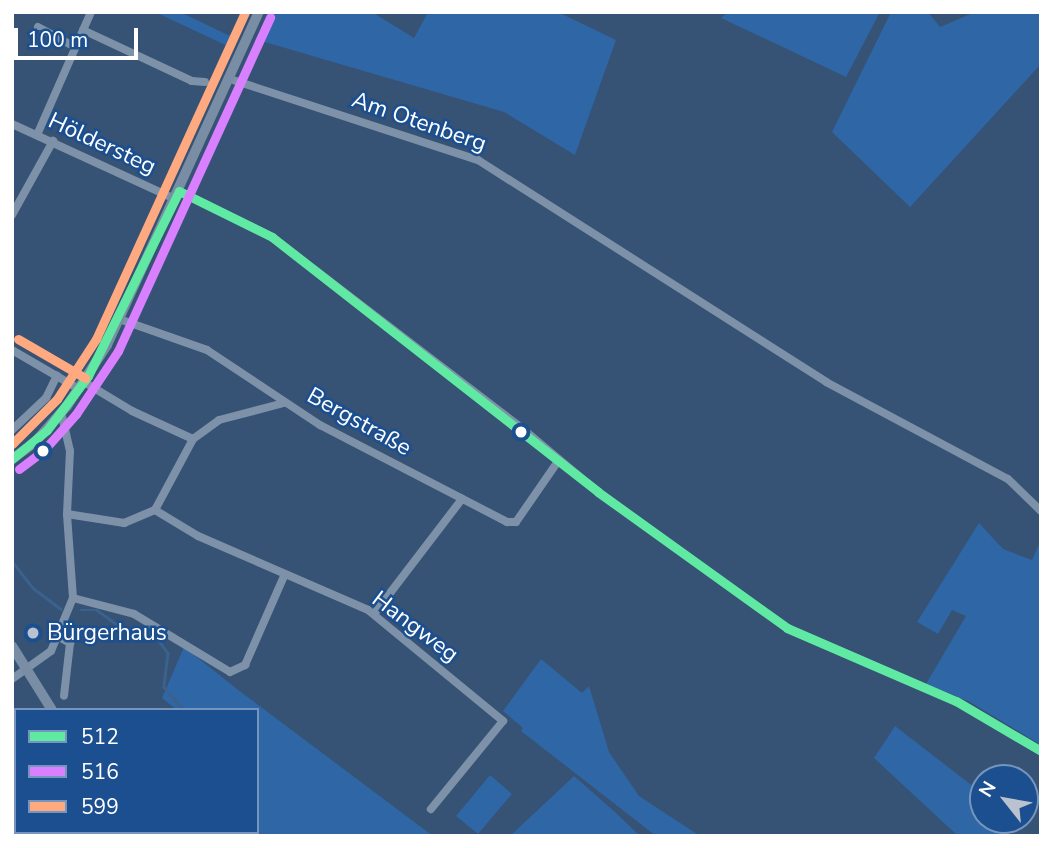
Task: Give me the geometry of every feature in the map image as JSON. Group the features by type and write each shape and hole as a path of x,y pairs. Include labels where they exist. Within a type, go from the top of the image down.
{"main road":[{"path":"12,459 61,413 82,386 120,319 259,12"},
{"path":"12,646 51,708"}],"street":[{"path":"37,135 91,12"},
{"path":"38,27 75,47"},
{"path":"83,30 192,81 205,82"},
{"name":"Am Otenberg","path":"230,79 478,160 584,225 826,382 1008,479 1041,511"},
{"name":"Höldersteg","path":"12,124 272,237 598,492 787,628 956,701 1041,751"},
{"path":"12,215 53,141"},
{"name":"Bergstraße","path":"120,319 202,348 284,403 507,522 516,522 559,460"},
{"path":"12,350 57,375 193,439"},
{"path":"12,430 46,398 57,375"},
{"path":"67,514 124,523 155,510 193,439 219,420 284,403"},
{"path":"12,678 51,651 74,598 67,514 70,451 61,413"},
{"path":"374,614 462,499"},
{"name":"Hangweg","path":"155,510 284,576 374,614 503,721 431,809"},
{"path":"74,598 134,614 230,672 245,664 284,576"},
{"path":"59,637 70,643 64,696"}],"shaded area":[{"path":"155,12 180,12 228,35 239,34 234,49"},
{"path":"273,12 372,12 414,38 428,12 558,12 616,40 575,155 504,112 258,40"},
{"path":"728,12 880,12 846,77 721,18"},
{"path":"891,12 928,12 940,27 975,12 1041,12 1041,64 910,207 832,132"},
{"path":"979,523 1003,549 1032,560 1041,540 1041,745 970,702 926,684 966,616 952,610 938,634 917,622"},
{"path":"184,647 433,836 242,836 241,834 259,834 259,708 174,708 162,698"},
{"path":"541,659 582,693 589,686 609,752 639,796 700,836 656,836 521,731 523,728 503,711"},
{"path":"895,726 969,783 969,834 998,834 958,836 874,758"},
{"path":"490,775 512,794 478,834 456,816"},
{"path":"574,776 615,812 640,836 510,836"}],"waterway":[{"path":"12,561 33,588 61,609"},
{"path":"81,610 97,610 120,627 154,634 168,653 164,687 181,708"},
{"path":"259,833 273,836"}],"transit line":[{"name":"599","path":"12,444 57,399 96,339 245,12"},
{"name":"516","path":"19,469 43,451 76,414 118,351 270,17"},
{"name":"512","path":"179,191 272,237 598,492 787,628 956,701 1041,751"},
{"name":"512","path":"12,459 47,430 88,376 179,191"},
{"name":"599","path":"18,339 85,378"}],"place":[{"name":"Bürgerhaus","path":"33,633"}]}
